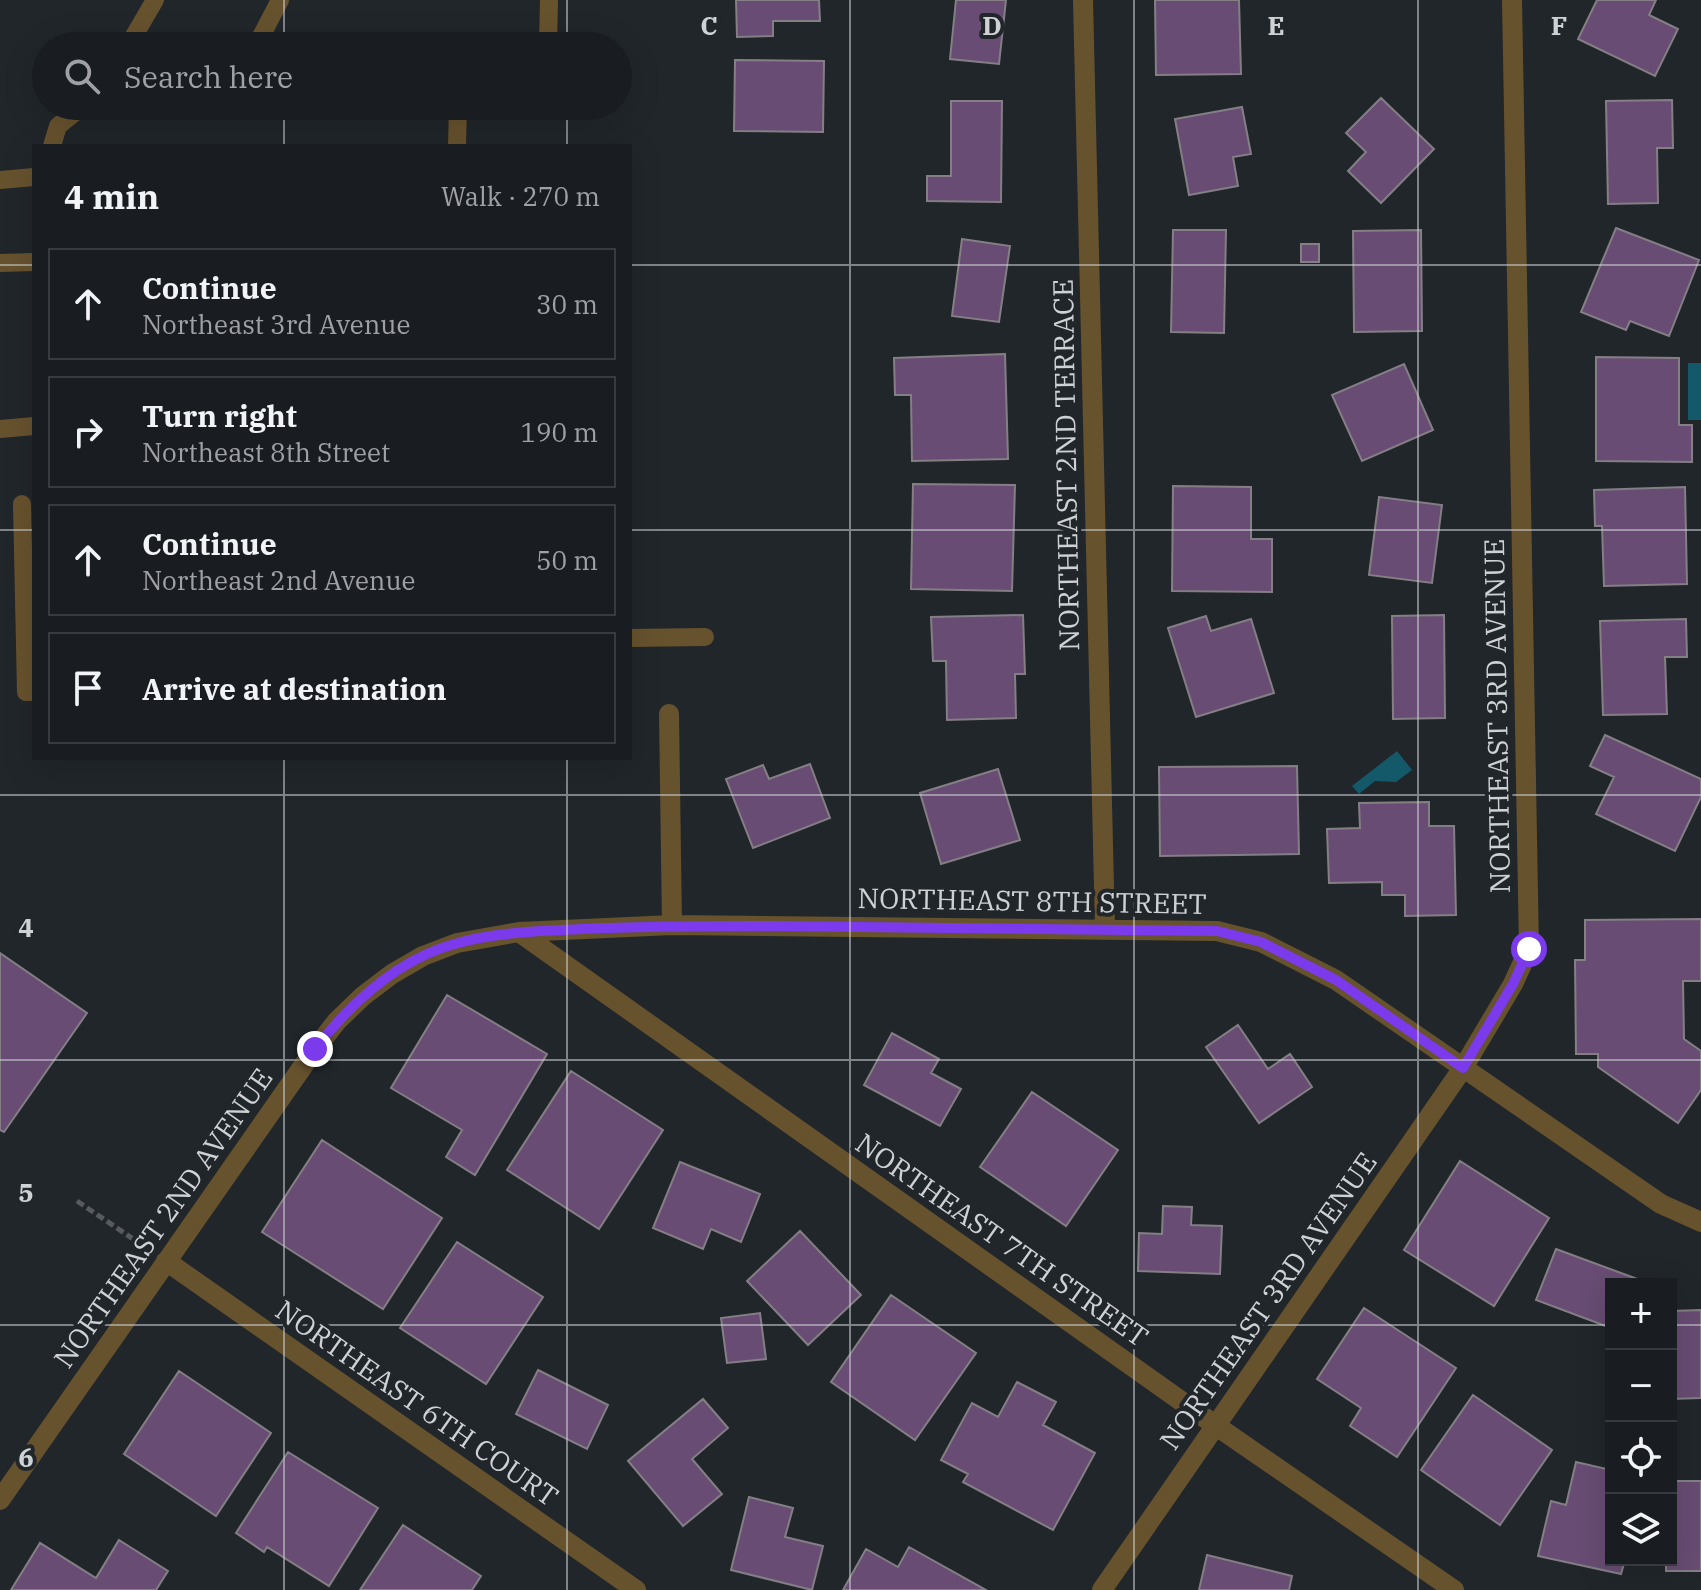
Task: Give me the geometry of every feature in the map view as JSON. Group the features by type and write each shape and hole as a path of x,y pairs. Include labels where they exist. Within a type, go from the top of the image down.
{"street":[{"name":"NORTHEAST 2ND TERRACE","path":"1083,0 1105,929"},
{"name":"NORTHEAST 3RD AVENUE","path":"1102,1590 1463,1068 1513,984 1529,949 1512,0"},
{"path":"669,714 672,925"},
{"name":"NORTHEAST 8TH STREET","path":"519,932 672,925 1217,931 1261,942 1336,980 1661,1204 1701,1222"},
{"name":"NORTHEAST 2ND AVENUE","path":"0,1500 337,1021 392,974 423,956 457,943 519,932"},
{"name":"NORTHEAST 7TH STREET","path":"519,932 1215,1425 1454,1590"},
{"name":"NORTHEAST 6TH COURT","path":"166,1261 636,1590"}],"lane":[{"path":"136,32 155,0"},
{"path":"263,32 280,0"},
{"path":"548,32 549,0"},
{"path":"53,144 58,126 66,120"},
{"path":"457,144 458,120"},
{"path":"0,180 32,177"},
{"path":"0,263 32,262"},
{"path":"0,429 32,426"},
{"path":"22,504 26,692 32,692"},
{"path":"632,638 705,637"}],"path":[{"path":"77,1201 166,1261"}],"water":[{"path":"1688,363 1701,363 1701,420 1688,420"},
{"path":"1397,751 1412,770 1396,782 1375,781 1359,794 1352,786"}],"building":[{"path":"736,0 819,0 820,21 773,21 773,36 737,37"},
{"path":"956,0 1006,0 999,64 950,59"},
{"path":"1155,0 1239,0 1241,74 1156,75"},
{"path":"1597,0 1656,0 1649,15 1678,29 1655,76 1578,39"},
{"path":"735,60 824,61 823,132 734,131"},
{"path":"1381,98 1434,149 1381,203 1348,171 1366,152 1346,133"},
{"path":"1672,100 1673,148 1657,148 1658,203 1608,204 1606,101"},
{"path":"951,101 1002,101 1001,202 927,201 927,176 951,176"},
{"path":"1242,107 1251,154 1233,157 1238,186 1189,195 1175,119"},
{"path":"1616,228 1699,260 1669,336 1630,321 1626,330 1581,312"},
{"path":"1173,230 1226,230 1224,333 1171,332"},
{"path":"1421,230 1422,331 1354,332 1353,231"},
{"path":"962,239 1010,246 999,322 952,316"},
{"path":"1301,244 1319,244 1319,262 1301,262"},
{"path":"1005,354 1008,459 912,461 911,395 895,395 894,358"},
{"path":"1596,357 1679,358 1679,425 1692,425 1692,462 1596,461"},
{"path":"1404,364 1433,430 1362,461 1332,395"},
{"path":"913,484 1015,485 1012,591 911,589"},
{"path":"1173,486 1251,487 1251,539 1272,539 1272,592 1172,591"},
{"path":"1685,487 1687,584 1604,586 1602,526 1595,526 1594,490"},
{"path":"1379,497 1442,505 1432,583 1369,575"},
{"path":"1023,615 1025,674 1015,674 1016,718 947,720 946,661 933,661 931,617"},
{"path":"1444,615 1445,718 1393,719 1392,616"},
{"path":"1206,616 1211,631 1251,619 1274,693 1196,717 1168,628"},
{"path":"1686,619 1687,657 1665,657 1667,714 1603,715 1600,621"},
{"path":"1605,735 1701,779 1701,797 1675,851 1596,814 1614,777 1590,766"},
{"path":"810,764 830,818 753,848 726,779 763,765 769,779"},
{"path":"1297,766 1299,854 1160,856 1159,767"},
{"path":"998,769 1020,840 941,864 920,793"},
{"path":"1429,802 1429,826 1454,826 1456,915 1405,916 1405,895 1382,895 1382,882 1329,883 1327,829 1360,828 1359,803"},
{"path":"1701,919 1701,981 1683,981 1684,1039 1701,1051 1701,1090 1678,1123 1598,1067 1598,1054 1576,1054 1575,960 1585,960 1585,920"},
{"path":"0,953 87,1013 4,1132 0,1130"},
{"path":"447,995 547,1054 475,1175 446,1157 462,1130 391,1088"},
{"path":"1238,1025 1268,1069 1290,1054 1312,1087 1259,1123 1206,1047"},
{"path":"892,1033 939,1059 931,1073 961,1089 940,1126 864,1085"},
{"path":"571,1071 663,1130 599,1229 507,1170"},
{"path":"1032,1092 1118,1150 1066,1226 980,1167"},
{"path":"322,1140 442,1218 383,1309 262,1232"},
{"path":"1460,1161 1549,1218 1494,1306 1404,1250"},
{"path":"680,1162 760,1194 741,1242 711,1229 703,1249 653,1228"},
{"path":"1163,1206 1192,1207 1191,1225 1222,1226 1220,1274 1138,1271 1139,1233 1162,1234"},
{"path":"800,1231 861,1295 808,1345 747,1281"},
{"path":"457,1242 543,1297 486,1384 400,1328"},
{"path":"1556,1249 1635,1278 1605,1278 1605,1326 1536,1300"},
{"path":"891,1295 976,1353 915,1440 831,1382"},
{"path":"1364,1308 1456,1368 1397,1457 1350,1426 1361,1408 1317,1379"},
{"path":"1701,1310 1701,1398 1677,1399 1677,1311"},
{"path":"760,1313 766,1359 727,1363 721,1318"},
{"path":"538,1370 608,1405 587,1449 516,1414"},
{"path":"179,1371 271,1433 216,1516 124,1454"},
{"path":"1017,1382 1056,1402 1043,1425 1095,1453 1053,1530 963,1482 968,1474 941,1460 972,1403 998,1417"},
{"path":"1473,1395 1552,1450 1500,1525 1421,1470"},
{"path":"703,1399 728,1428 692,1459 722,1494 683,1526 628,1461"},
{"path":"288,1452 378,1508 329,1586 267,1547 264,1552 236,1533"},
{"path":"1576,1462 1605,1469 1605,1566 1623,1566 1621,1574 1538,1556 1551,1501 1566,1505"},
{"path":"1677,1481 1701,1481 1701,1571 1666,1571 1666,1566 1677,1566"},
{"path":"749,1497 793,1508 785,1537 823,1546 812,1590 731,1570"},
{"path":"403,1525 481,1576 472,1590 360,1590"},
{"path":"119,1540 168,1571 156,1590 11,1590 40,1543 96,1578"},
{"path":"909,1547 986,1590 843,1590 866,1549 898,1567"},
{"path":"1207,1555 1292,1576 1289,1590 1199,1590"}],"route":[{"path":"315,1049 337,1021 363,996 423,956 457,943 519,932 672,925 1217,931 1261,942 1336,980 1463,1068 1513,984 1529,949"}]}
